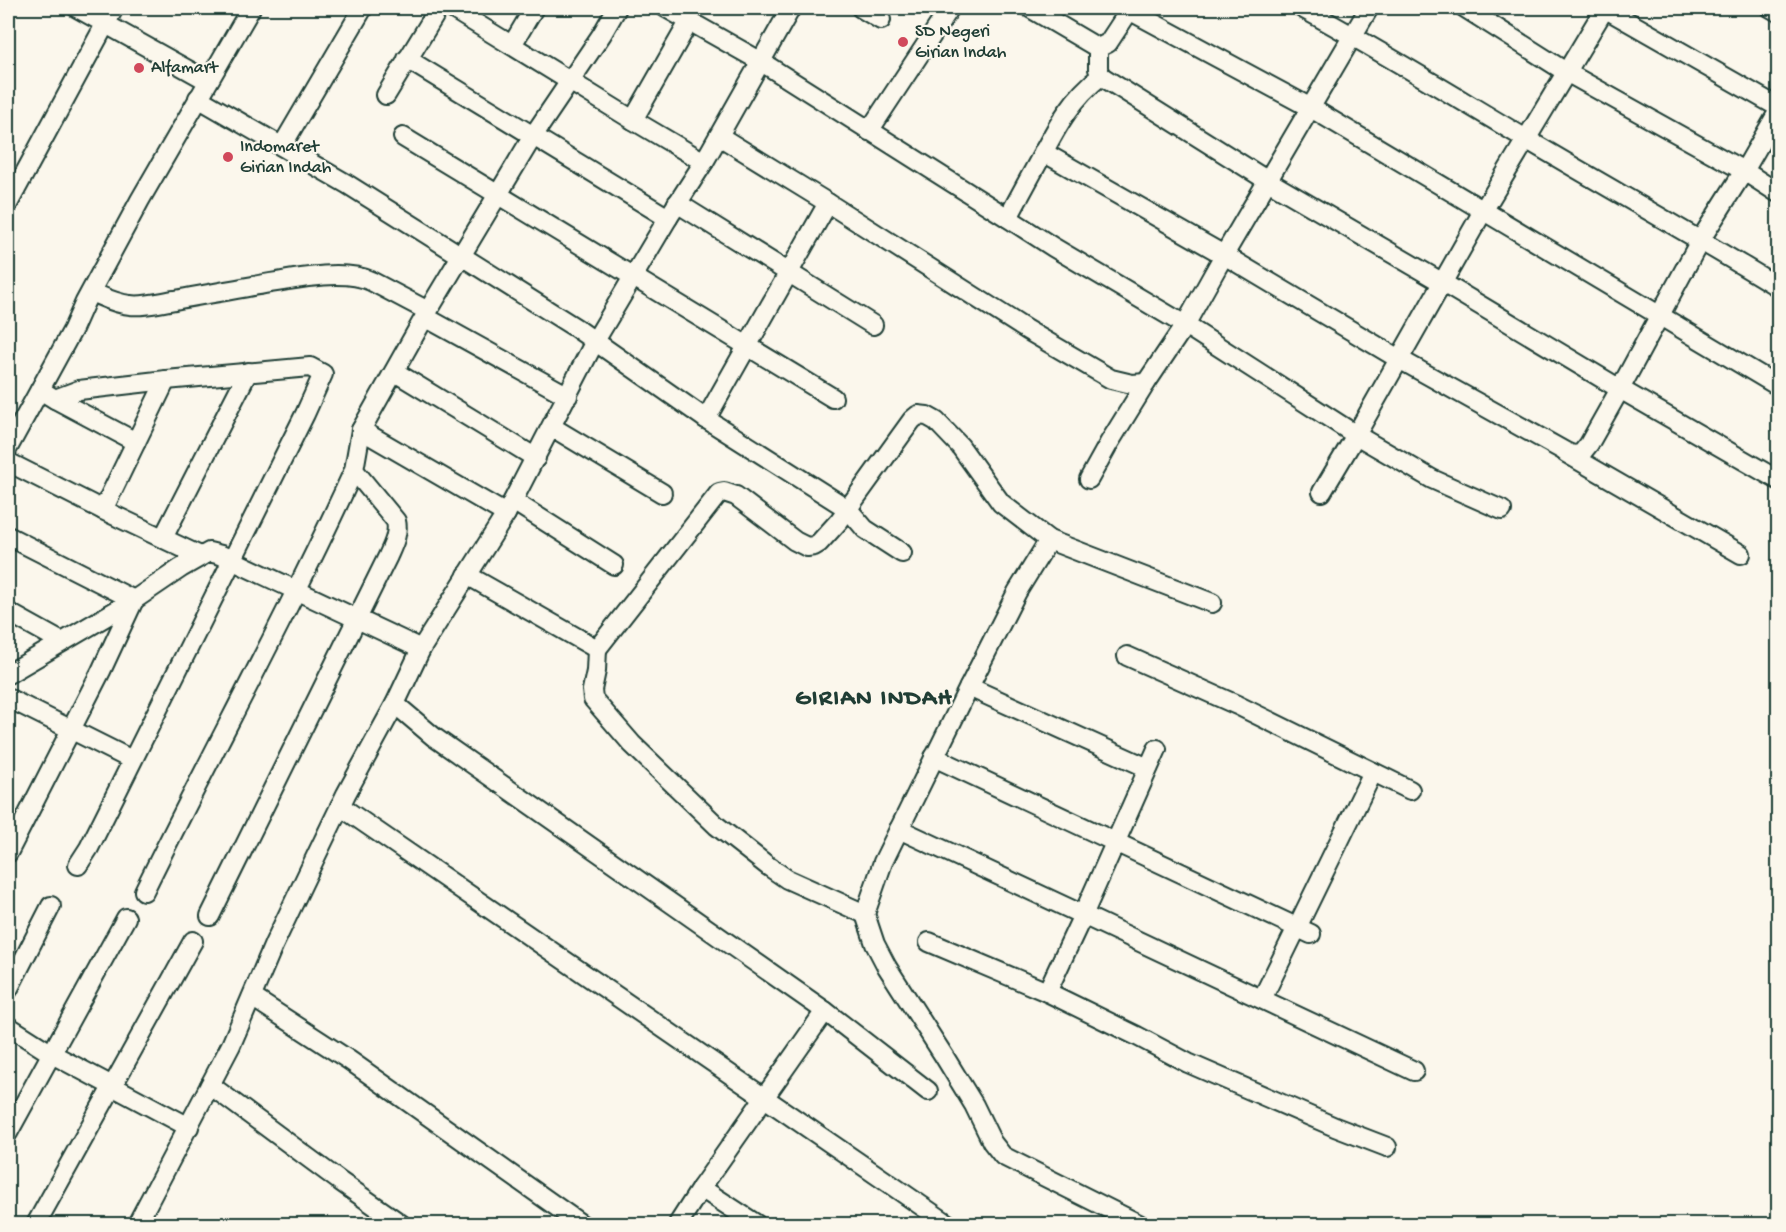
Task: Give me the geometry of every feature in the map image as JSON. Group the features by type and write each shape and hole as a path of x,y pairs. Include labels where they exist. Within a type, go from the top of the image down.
{"street":[{"path":"77,8 208,81"},
{"path":"8,204 114,8"},
{"path":"8,448 48,395 90,292 140,200 251,8"},
{"path":"282,146 363,8"},
{"path":"386,95 440,8"},
{"path":"451,8 704,162"},
{"path":"512,45 534,8"},
{"path":"144,891 354,470 361,430 460,255 533,136 617,8"},
{"path":"666,8 760,61 1053,247 1185,325 1356,435 1432,479 1502,510"},
{"path":"137,1224 231,1045 274,944 340,806 395,704 421,649 509,508 595,341 704,162 791,8"},
{"path":"861,8 881,20"},
{"path":"869,130 950,8"},
{"path":"1030,8 1098,48"},
{"path":"1302,8 1701,239 1779,287"},
{"path":"1089,479 1146,383 1185,325 1369,8"},
{"path":"1464,8 1566,72 1744,171 1779,193"},
{"path":"1322,492 1483,211 1605,8 1779,107"},
{"path":"1771,8 1779,12"},
{"path":"1098,48 1108,43 1130,9 1311,108 1779,386"},
{"path":"633,120 689,22"},
{"path":"1098,48 1098,69 1101,76 1268,181 1620,390 1779,480"},
{"path":"407,59 533,136 788,273 873,325"},
{"path":"1008,218 1057,124 1089,85 1101,76"},
{"path":"198,98 347,184 595,341 706,419 848,509 865,529 902,553"},
{"path":"1566,452 1573,455 1581,454 1585,450 1701,239 1779,112"},
{"path":"719,136 1002,314 1111,379 1132,384 1146,383"},
{"path":"402,137 498,193 833,398"},
{"path":"1043,152 1741,555"},
{"path":"706,419 828,203"},
{"path":"90,292 132,306 322,276 362,276 568,396"},
{"path":"48,395 166,380 310,367 323,374 89,848 78,865"},
{"path":"163,538 248,372"},
{"path":"395,372 536,458"},
{"path":"103,510 166,380"},
{"path":"48,395 136,442"},
{"path":"864,914 787,879 717,826 632,744 593,699 597,649 719,493 724,492 736,496 789,537 807,547 819,543 848,509 912,420 918,415 927,416 936,421 960,446 1000,503 1049,540 1212,603"},
{"path":"552,426 662,494"},
{"path":"361,430 614,566"},
{"path":"8,462 200,556"},
{"path":"210,916 395,540 396,521 354,470"},
{"path":"8,536 134,600"},
{"path":"1049,540 1017,592 898,829 864,914 875,944 887,967 974,1105 992,1142 1003,1156 1139,1224"},
{"path":"8,674 134,600 209,552 421,649"},
{"path":"467,575 597,649"},
{"path":"8,853 101,671 134,600"},
{"path":"8,612 62,642"},
{"path":"1127,656 1237,705 1410,790"},
{"path":"969,687 1148,768"},
{"path":"8,698 132,760"},
{"path":"395,704 434,737 825,1011 928,1091"},
{"path":"1047,992 1157,749"},
{"path":"934,758 1304,931"},
{"path":"1262,999 1304,931 1373,772"},
{"path":"340,806 948,1224"},
{"path":"898,829 1414,1071"},
{"path":"8,990 51,906"},
{"path":"8,1133 126,918"},
{"path":"36,1224 192,941"},
{"path":"929,942 1047,992 1188,1063 1387,1147"},
{"path":"252,997 349,1060 581,1224"},
{"path":"678,1224 825,1011"},
{"path":"8,1026 52,1054 189,1127"},
{"path":"210,1085 401,1224"},
{"path":"701,1188 756,1224"}],"place":[{"name":"SD Negeri Girian Indah","path":"903,42"},
{"name":"Alfamart","path":"139,68"},
{"name":"Indomaret Girian Indah","path":"228,157"}],"district":[{"name":"GIRIAN INDAH","path":"874,699"}]}
